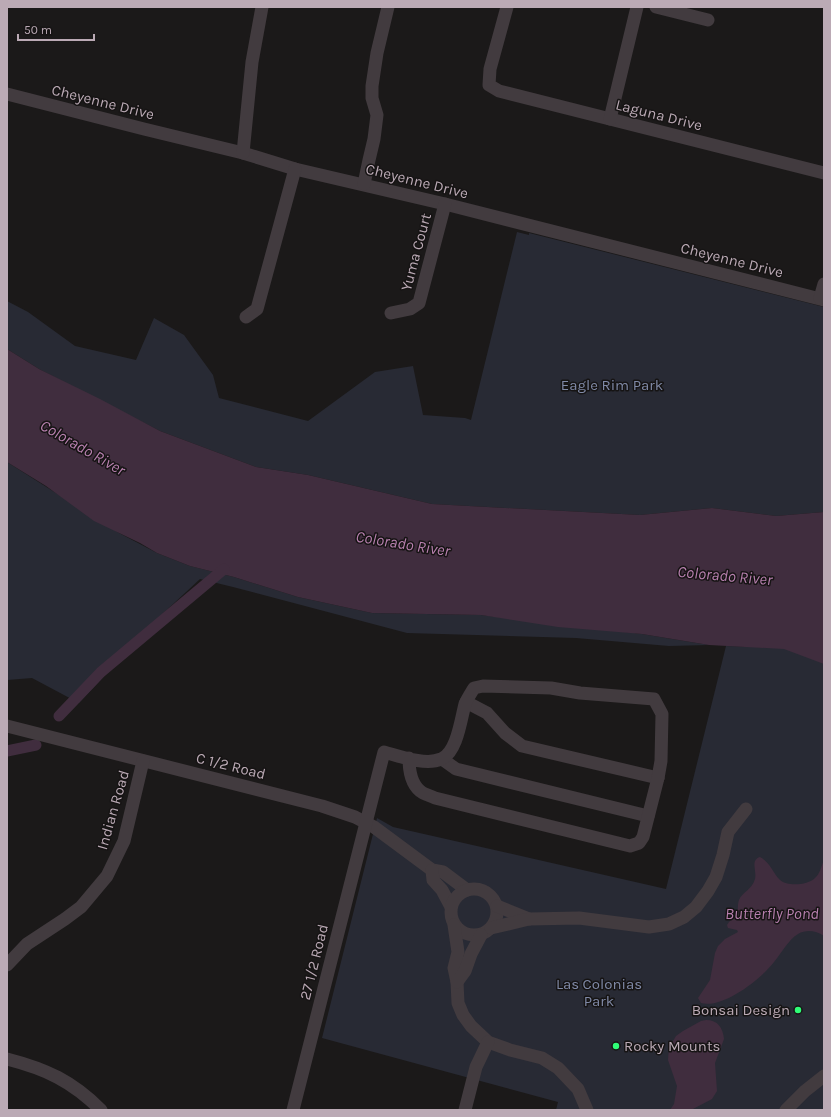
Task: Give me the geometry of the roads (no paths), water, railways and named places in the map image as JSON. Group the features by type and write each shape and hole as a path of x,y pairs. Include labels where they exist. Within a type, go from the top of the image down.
{"street":[{"path":"244,153 252,62 262,7"},
{"path":"364,184 374,139 377,115 372,98 372,86 377,53 388,7"},
{"name":"Laguna Drive","path":"507,7 490,69 489,85 498,91 824,173"},
{"path":"610,119 637,7"},
{"path":"656,7 708,20"},
{"name":"Cheyenne Drive","path":"7,94 244,153 295,169 364,184 822,299"},
{"path":"246,317 257,309 295,169"},
{"name":"Yuma Court","path":"391,313 410,309 419,303 445,204"},
{"path":"822,299 824,284"},
{"path":"442,760 450,753 455,742 466,702 474,688 483,686 551,688 580,693 654,699 662,714 661,761 658,778 643,837 639,843 630,846 435,798 422,792 413,782 409,770 409,758 427,761 442,760 456,769 648,816"},
{"path":"466,702 487,713 504,733 522,746 658,778"},
{"name":"C 1/2 Road","path":"7,726 322,806 355,817 366,823 432,870 443,872 468,890"},
{"name":"27 1/2 Road","path":"293,1110 384,752 409,758"},
{"name":"Indian Road","path":"7,965 27,944 81,907 107,876 124,841 143,761"},
{"path":"454,924 458,929 469,935 486,932 529,919 579,918 649,927 669,924 684,917 696,907 708,891 716,877 728,832 746,809"},
{"path":"432,870 433,880 442,890 451,907 458,952 454,968 457,982 458,1003 471,1026 488,1042 510,1050 542,1058 558,1068 578,1089 587,1110"},
{"path":"451,907 457,896 468,890 480,889 490,895 497,906 497,918 471,954 465,971 457,982"},
{"path":"497,906 529,919"},
{"path":"465,1110 476,1067 488,1042"},
{"path":"7,1060 29,1065 52,1074 89,1098 101,1110"},
{"path":"786,1110 805,1091 824,1076"}],"water":[{"name":"Colorado River","path":"7,349 39,369 160,431 256,467 308,475 432,504 640,515 712,508 776,516 824,512 824,664 784,649 709,645 642,634 558,627 481,615 372,613 298,597 234,577 190,566 157,553 140,543 94,521 46,486 7,462"},
{"name":"Butterfly Pond","path":"760,857 769,865 780,880 788,884 803,884 815,878 820,872 824,859 824,936 811,931 798,934 788,943 768,969 751,984 720,1002 710,1004 701,1003 698,998 710,980 715,953 718,946 725,939 738,932 737,930 728,928 727,925 737,913 740,897 754,883 755,861"},
{"path":"701,1021 714,1021 719,1025 724,1039 715,1063 717,1091 712,1099 691,1110 670,1110 674,1104 677,1086 668,1060 669,1048 676,1036"}],"waterway":[{"path":"59,716 101,672 224,569"},
{"path":"7,751 36,745"}],"place":[{"name":"Bonsai Design","path":"798,1010"},
{"name":"Rocky Mounts","path":"616,1046"}],"park label":[{"name":"Eagle Rim Park","path":"612,385"},
{"name":"Las Colonias Park","path":"599,992"}]}
